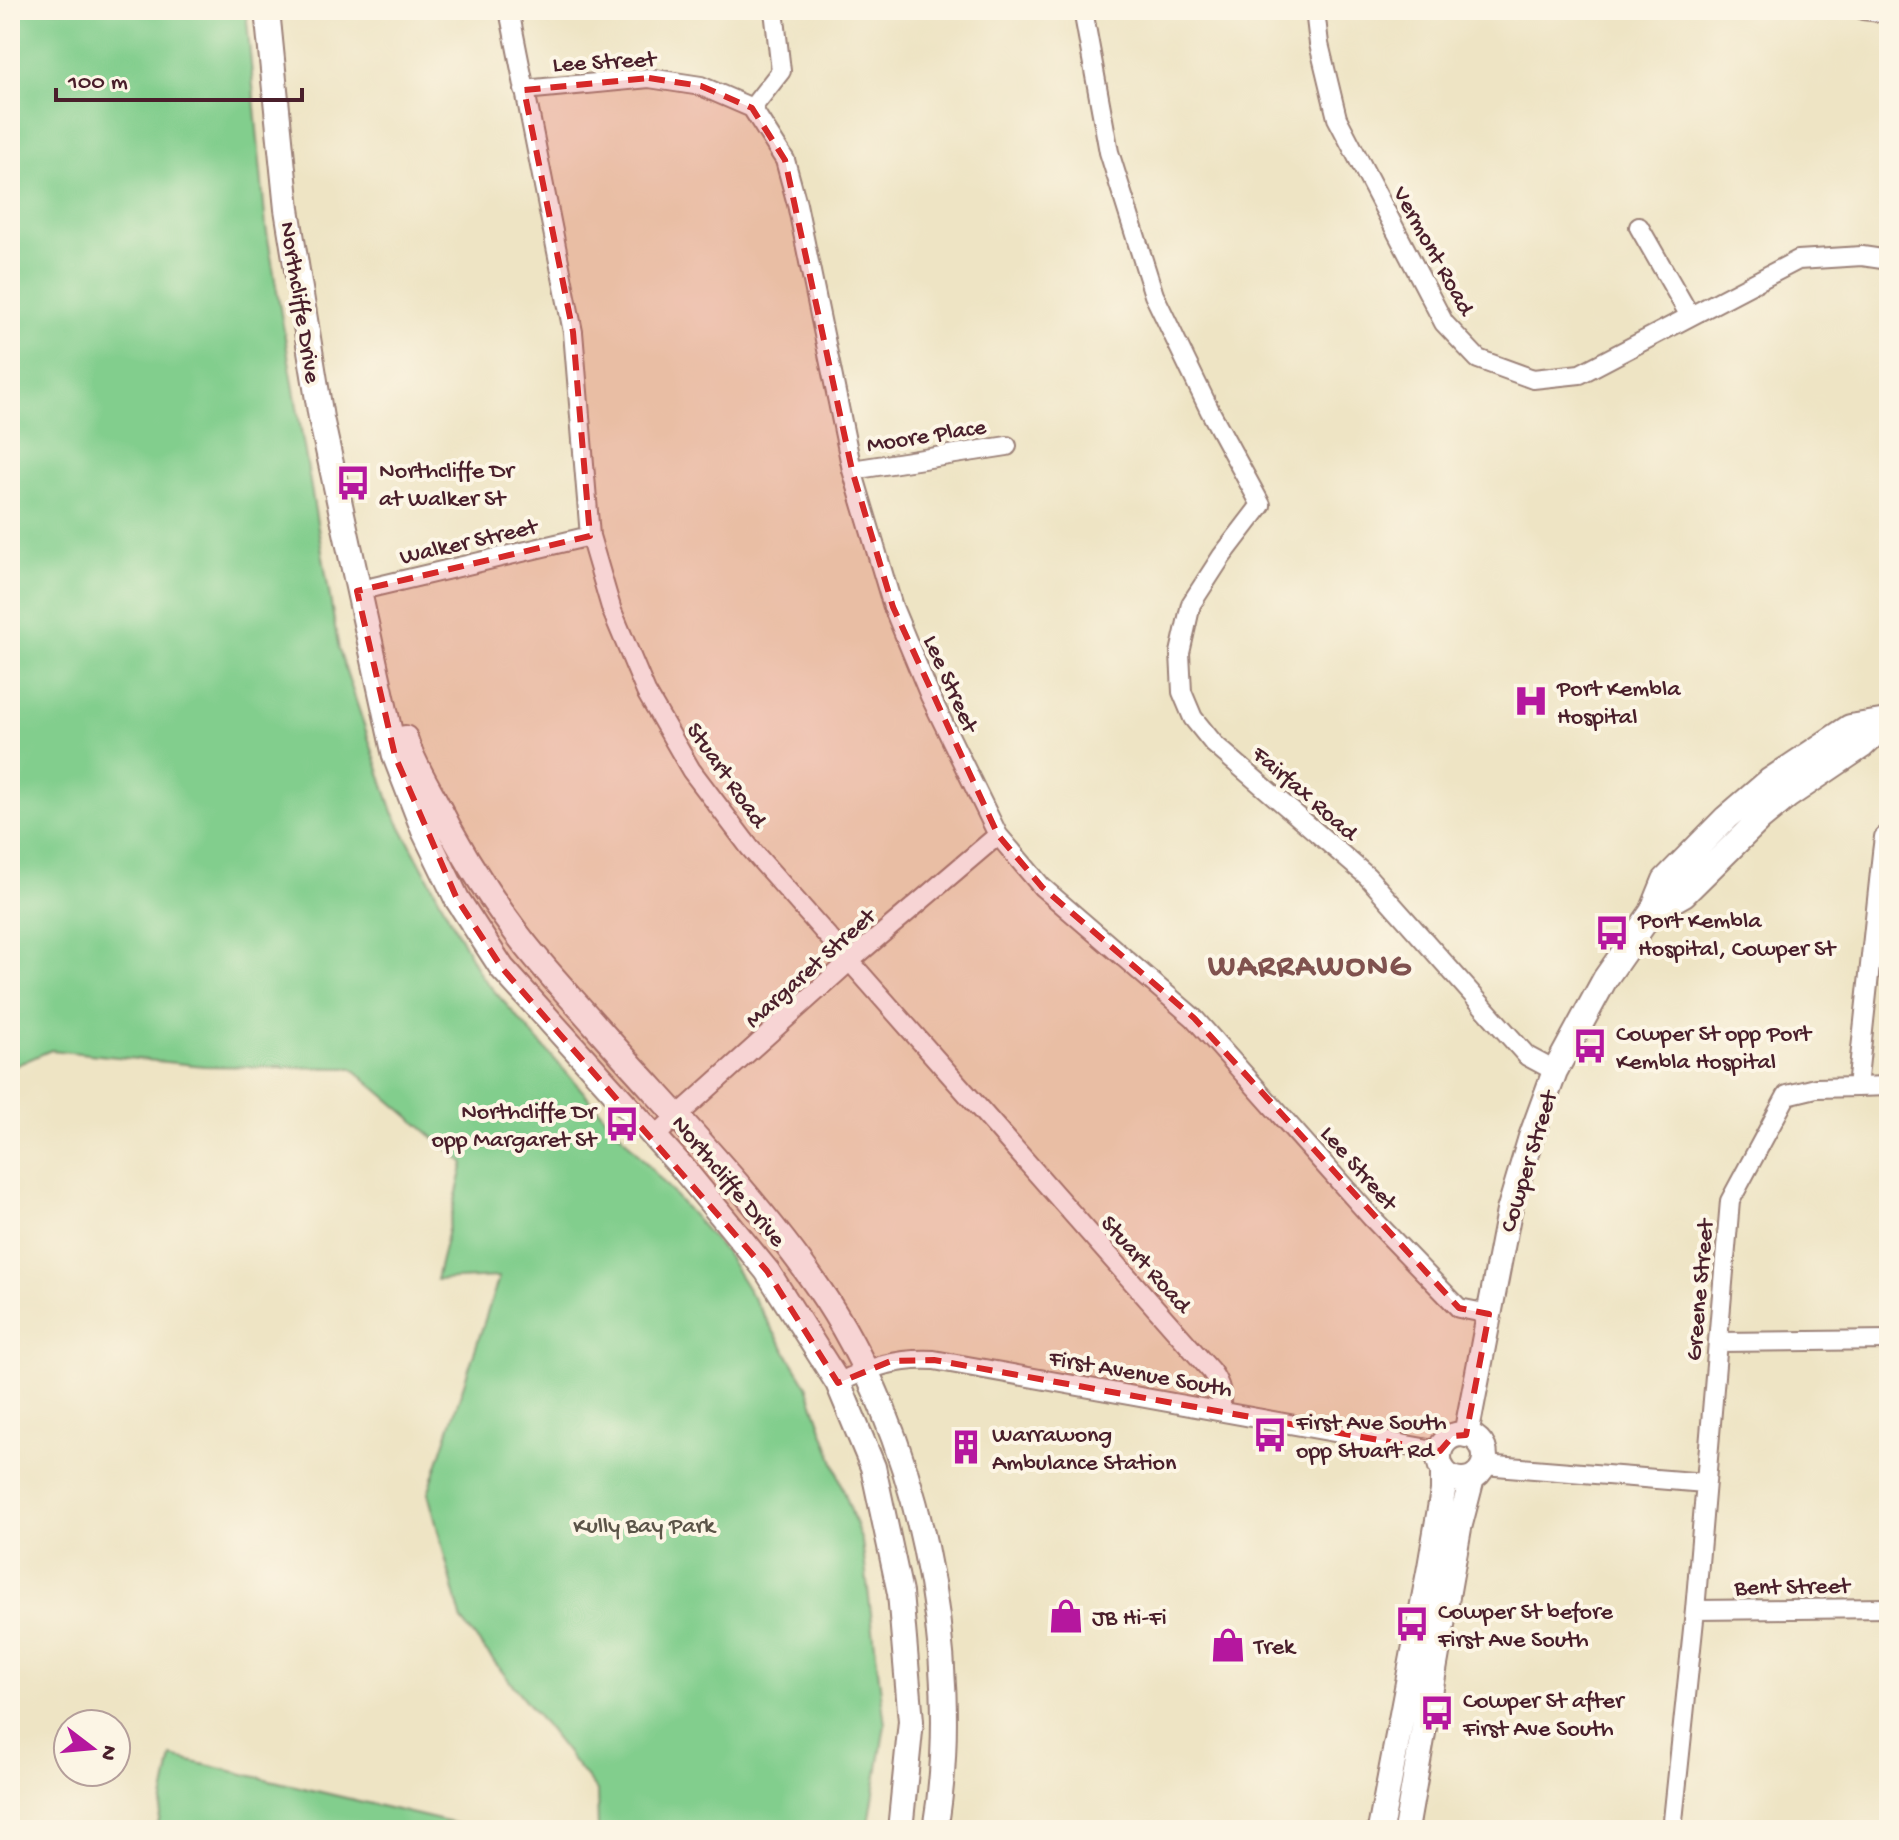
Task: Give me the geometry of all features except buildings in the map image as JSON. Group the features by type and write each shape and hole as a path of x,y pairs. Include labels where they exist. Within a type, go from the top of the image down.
{"main road":[{"name":"Northcliffe Drive","path":"267,10 290,225 321,418 395,756 424,831 457,899 502,968 654,1137 767,1271 838,1383 873,1467 900,1593 911,1721 900,1830"},
{"name":"Northcliffe Drive","path":"357,591 409,750 455,842 519,936 768,1222 818,1288 866,1369 911,1486 930,1575 944,1711 944,1747 935,1830"},
{"name":"Cowper Street","path":"1652,912 1684,894 1750,828 1788,796 1862,746 1888,722"},
{"name":"Cowper Street","path":"1466,1435 1509,1211 1531,1137 1555,1071 1605,979 1652,912 1665,880 1726,818 1769,781 1850,727 1888,722"},
{"path":"1711,866 1721,847 1726,818 1747,815 1772,795 1788,796"},
{"path":"1380,1830 1443,1491 1442,1461 1453,1436 1466,1435 1479,1442 1483,1449 1459,1528 1406,1830"},
{"path":"1442,1461 1460,1480 1478,1471"}],"street":[{"name":"Stuart Road","path":"509,10 573,332 590,536 612,611 646,692 691,770 750,848 1211,1371 1221,1387 1220,1411"},
{"path":"752,108 781,71 774,10"},
{"name":"Fairfax Road","path":"1083,10 1109,152 1154,295 1210,411 1261,505 1222,556 1191,604 1180,653 1182,692 1193,718 1214,744 1367,876 1527,1056 1555,1071"},
{"name":"Vermont Road","path":"1315,10 1319,44 1337,118 1444,323 1478,359 1533,379 1580,374 1798,260 1862,256 1889,260"},
{"path":"1863,10 1889,13"},
{"name":"Lee Street","path":"524,90 649,78 701,86 752,108 785,160 797,204 852,470 893,607 930,696 998,835 1042,887 1194,1018 1371,1217 1459,1308 1489,1314"},
{"path":"1639,227 1690,316"},
{"name":"Moore Place","path":"852,470 1007,446"},
{"name":"Walker Street","path":"357,591 590,536"},
{"path":"1889,833 1884,837 1857,1087 1889,1086"},
{"name":"Margaret Street","path":"654,1137 850,961 998,835"},
{"name":"Greene Street","path":"1672,1830 1695,1610 1730,1201 1787,1095 1816,1088 1857,1087"},
{"path":"1719,1342 1889,1340"},
{"name":"First Avenue South","path":"838,1383 891,1361 912,1358 934,1360 1220,1411 1442,1461"},
{"path":"1478,1471 1705,1483"},
{"name":"Bent Street","path":"1695,1610 1889,1608"}],"highlighted area":[{"path":"649,78 701,86 752,108 785,160 852,470 893,607 998,835 1042,887 1194,1018 1459,1308 1489,1314 1466,1435 1453,1436 1440,1451 934,1360 891,1361 838,1383 767,1271 502,968 457,899 395,756 357,591 590,536 573,332 524,90"}],"green space":[{"name":"Kully Bay Park","path":"10,10 246,10 266,227 339,650 393,812 481,976 725,1252 807,1386 862,1542 885,1725 868,1830 598,1830 597,1791 462,1621 428,1493 499,1277 436,1280 464,1163 352,1068 204,1066 51,1050 10,1068"},
{"path":"172,1757 482,1830 157,1830"}],"place":[{"name":"Northcliffe Dr at Walker St","path":"353,483"},
{"name":"Port Kembla Hospital","path":"1531,701"},
{"name":"Port Kembla Hospital, Cowper St","path":"1612,933"},
{"name":"Cowper St opp Port Kembla Hospital","path":"1590,1046"},
{"name":"Northcliffe Dr opp Margaret St","path":"622,1124"},
{"name":"First Ave South opp Stuart Rd","path":"1270,1435"},
{"name":"Warrawong Ambulance Station","path":"966,1447"},
{"name":"JB Hi-Fi","path":"1066,1616"},
{"name":"Cowper St before First Ave South","path":"1412,1624"},
{"name":"Trek","path":"1228,1645"},
{"name":"Cowper St after First Ave South","path":"1437,1713"}],"district":[{"name":"WARRAWONG","path":"1310,963"}]}
